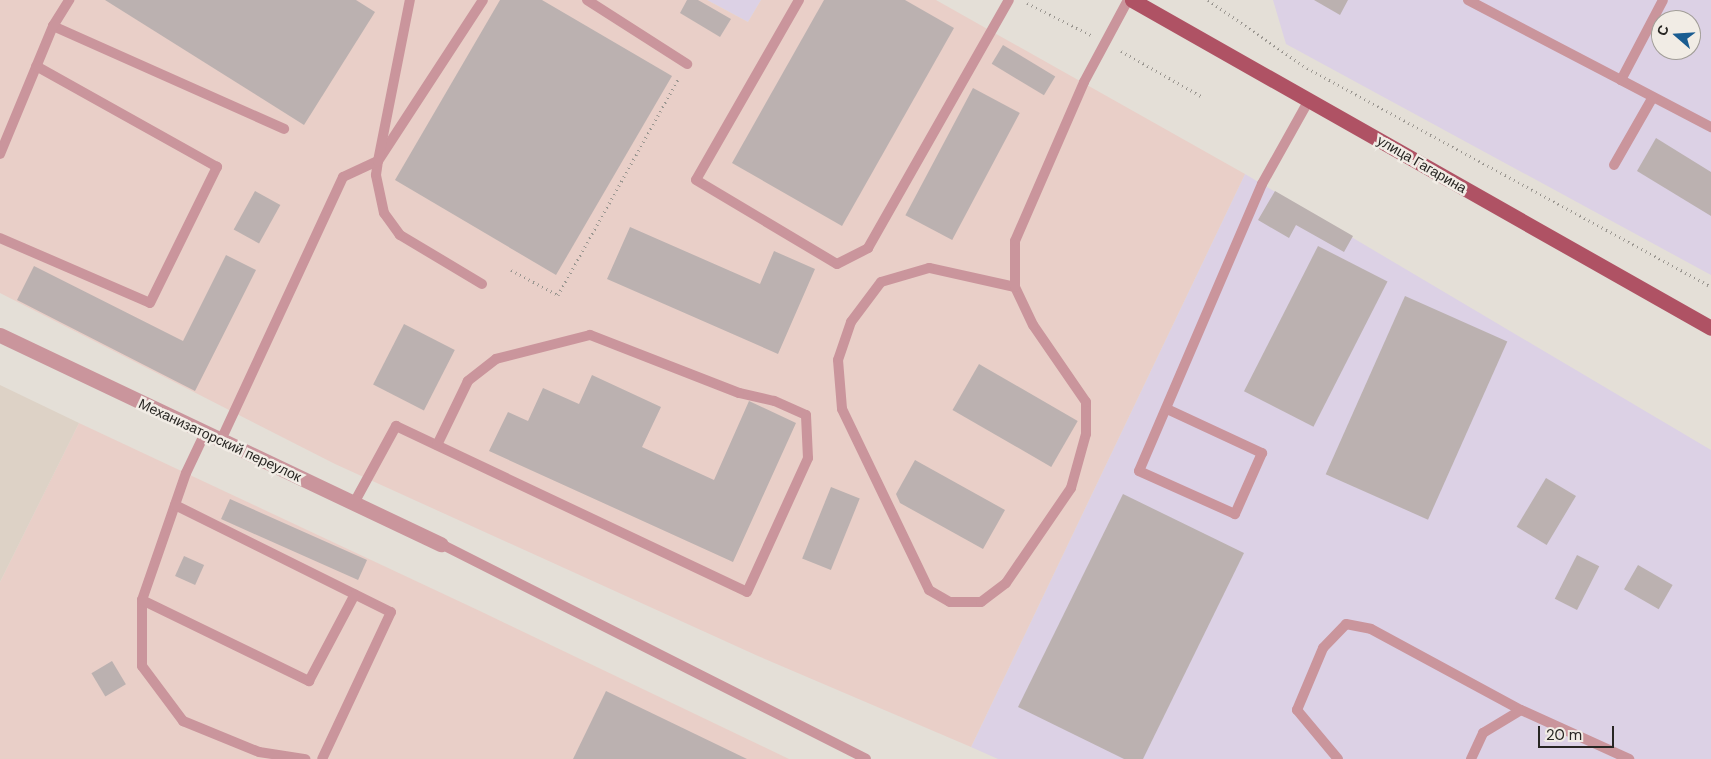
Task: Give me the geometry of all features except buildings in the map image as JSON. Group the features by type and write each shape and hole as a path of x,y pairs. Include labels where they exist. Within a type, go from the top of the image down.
{"main road":[{"name":"улица Гагарина","path":"1132,0 1711,328"}],"street":[{"name":"Механизаторский переулок","path":"0,336 441,544"}],"lane":[{"path":"0,154 53,26 69,0"},
{"path":"410,0 376,175 384,212 400,235 482,284"},
{"path":"221,440 343,177 378,161 483,0"},
{"path":"587,0 687,64"},
{"path":"799,0 696,180 837,264 868,248 1008,0"},
{"path":"1015,287 929,268 882,282 851,322 838,360 842,409 929,590 950,602 981,602 1006,583 1071,488 1086,434 1086,402 1033,325 1015,287 1015,241 1084,82 1128,0"},
{"path":"1468,0 1711,127"},
{"path":"1621,80 1663,0"},
{"path":"53,26 284,129"},
{"path":"0,238 150,303 218,167 36,66"},
{"path":"1614,165 1653,97"},
{"path":"1167,409 1262,453 1235,514 1139,471 1262,184 1309,100"},
{"path":"354,503 396,426 747,592 808,458 806,415 774,401 739,393 590,335 496,358 468,381 437,445"},
{"path":"206,433 175,505 142,600 142,666 183,721 259,752 305,759"},
{"path":"175,505 391,612 322,759"},
{"path":"441,544 866,759"},
{"path":"142,600 309,681 355,594"},
{"path":"1338,759 1297,710 1322,648 1346,624 1371,629 1521,710 1628,759"},
{"path":"1471,759 1484,732 1521,710"}],"path":[{"path":"1208,0 1307,68 1711,286"},
{"path":"511,270 558,295 687,64"}],"shaded area":[{"path":"0,0 707,0 748,22 761,0 936,0 1245,174 971,747 758,656 335,464 0,293"},
{"path":"707,0 761,0 748,22"},
{"path":"1273,0 1711,0 1711,275 1286,44"},
{"path":"1245,174 1711,450 1711,759 998,759 971,747"},
{"path":"0,385 79,423 0,582"},
{"path":"79,423 482,612 789,759 0,759 0,582"}]}
